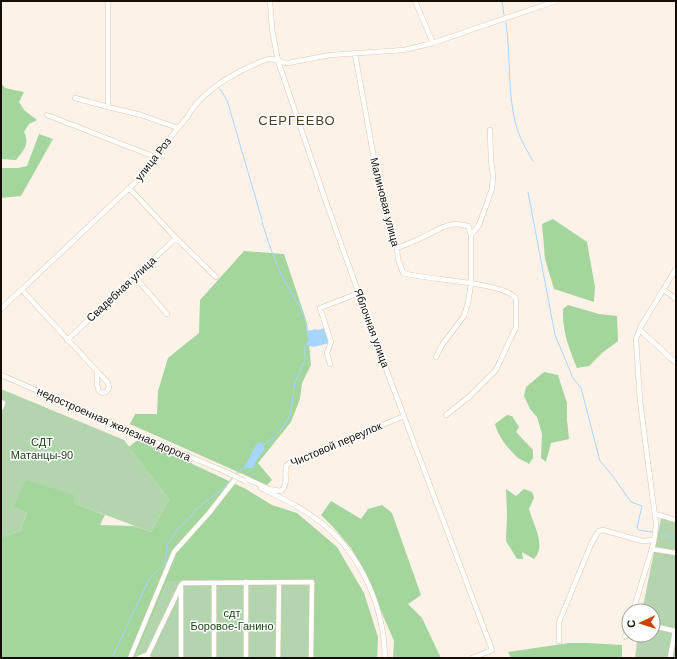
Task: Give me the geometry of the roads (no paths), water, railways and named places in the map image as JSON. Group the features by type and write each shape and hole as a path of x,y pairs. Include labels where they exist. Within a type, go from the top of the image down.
{"street":[{"path":"108,1 108,107"},
{"name":"Яблочная улица","path":"270,1 272,29 278,61 326,202 404,416 492,650 472,658"},
{"path":"415,1 433,43"},
{"name":"улица Роз","path":"1,309 141,177 185,120 192,108 202,98 231,76 273,58 278,61 288,63 330,55 404,50 433,43 556,1"},
{"name":"Малиновая улица","path":"355,54 376,175 403,273 471,284"},
{"path":"75,98 141,115 178,128"},
{"path":"47,115 155,157"},
{"path":"471,235 479,225 492,189 493,174 490,130"},
{"path":"129,188 176,238 216,277"},
{"path":"397,248 422,238 444,225 460,223 468,226 471,235 471,284 468,303 464,316 442,345 436,357"},
{"name":"Свадебная улица","path":"66,340 176,238"},
{"path":"635,603 652,549 656,528 640,401 636,358 636,339 641,326 676,269"},
{"path":"135,277 167,314"},
{"path":"446,415 470,396 496,370 516,327 516,299 514,295 506,291 471,284"},
{"path":"22,290 66,340 97,372"},
{"path":"664,290 676,299"},
{"path":"330,364 326,353 331,342 320,308 359,293"},
{"path":"640,330 676,363"},
{"name":"недостроенная железная дорога","path":"1,374 228,473 306,512 326,526 345,546 359,567 374,599 382,625 386,658"},
{"path":"1,402 3,403 1,408"},
{"name":"Чистовой переулок","path":"130,658 174,552 209,513 237,477 241,476 270,489 281,491 286,484 286,466 290,463 404,416"},
{"path":"655,514 676,520"},
{"path":"559,641 559,622 592,542 599,531 603,530 642,542 654,540"},
{"path":"652,549 676,553"},
{"path":"246,582 246,658"},
{"path":"139,658 148,656 180,585 183,583 312,582 311,658"},
{"path":"214,583 214,658"},
{"path":"278,658 279,583"},
{"path":"180,585 181,658"},
{"path":"661,628 675,631 670,658"}],"water":[{"path":"325,328 329,343 314,347 305,345 308,341 307,331"},
{"path":"262,442 265,449 256,461 253,468 245,468 244,466 256,446 258,443"}],"waterway":[{"path":"502,1 504,15"},
{"path":"506,23 513,112 519,134 533,161"},
{"path":"220,89 227,100 262,220"},
{"path":"528,192 555,335 573,378 581,388 600,461 631,502 642,506 637,528 639,530 652,532"},
{"path":"262,222 271,250 283,278 304,317 307,331"},
{"path":"264,445 278,434 290,416 295,382 305,360 305,345"},
{"path":"235,474 245,468"},
{"path":"112,658 149,579 165,564 167,545 178,529 191,517 195,510 224,488 233,477"},
{"path":"659,534 676,538"}],"district":[{"name":"СЕРГЕЕВО","path":"297,120"}],"park label":[{"name":"СДТ Матанцы-90","path":"42,448"},
{"name":"сдт Боровое-Ганино","path":"232,619"}]}
